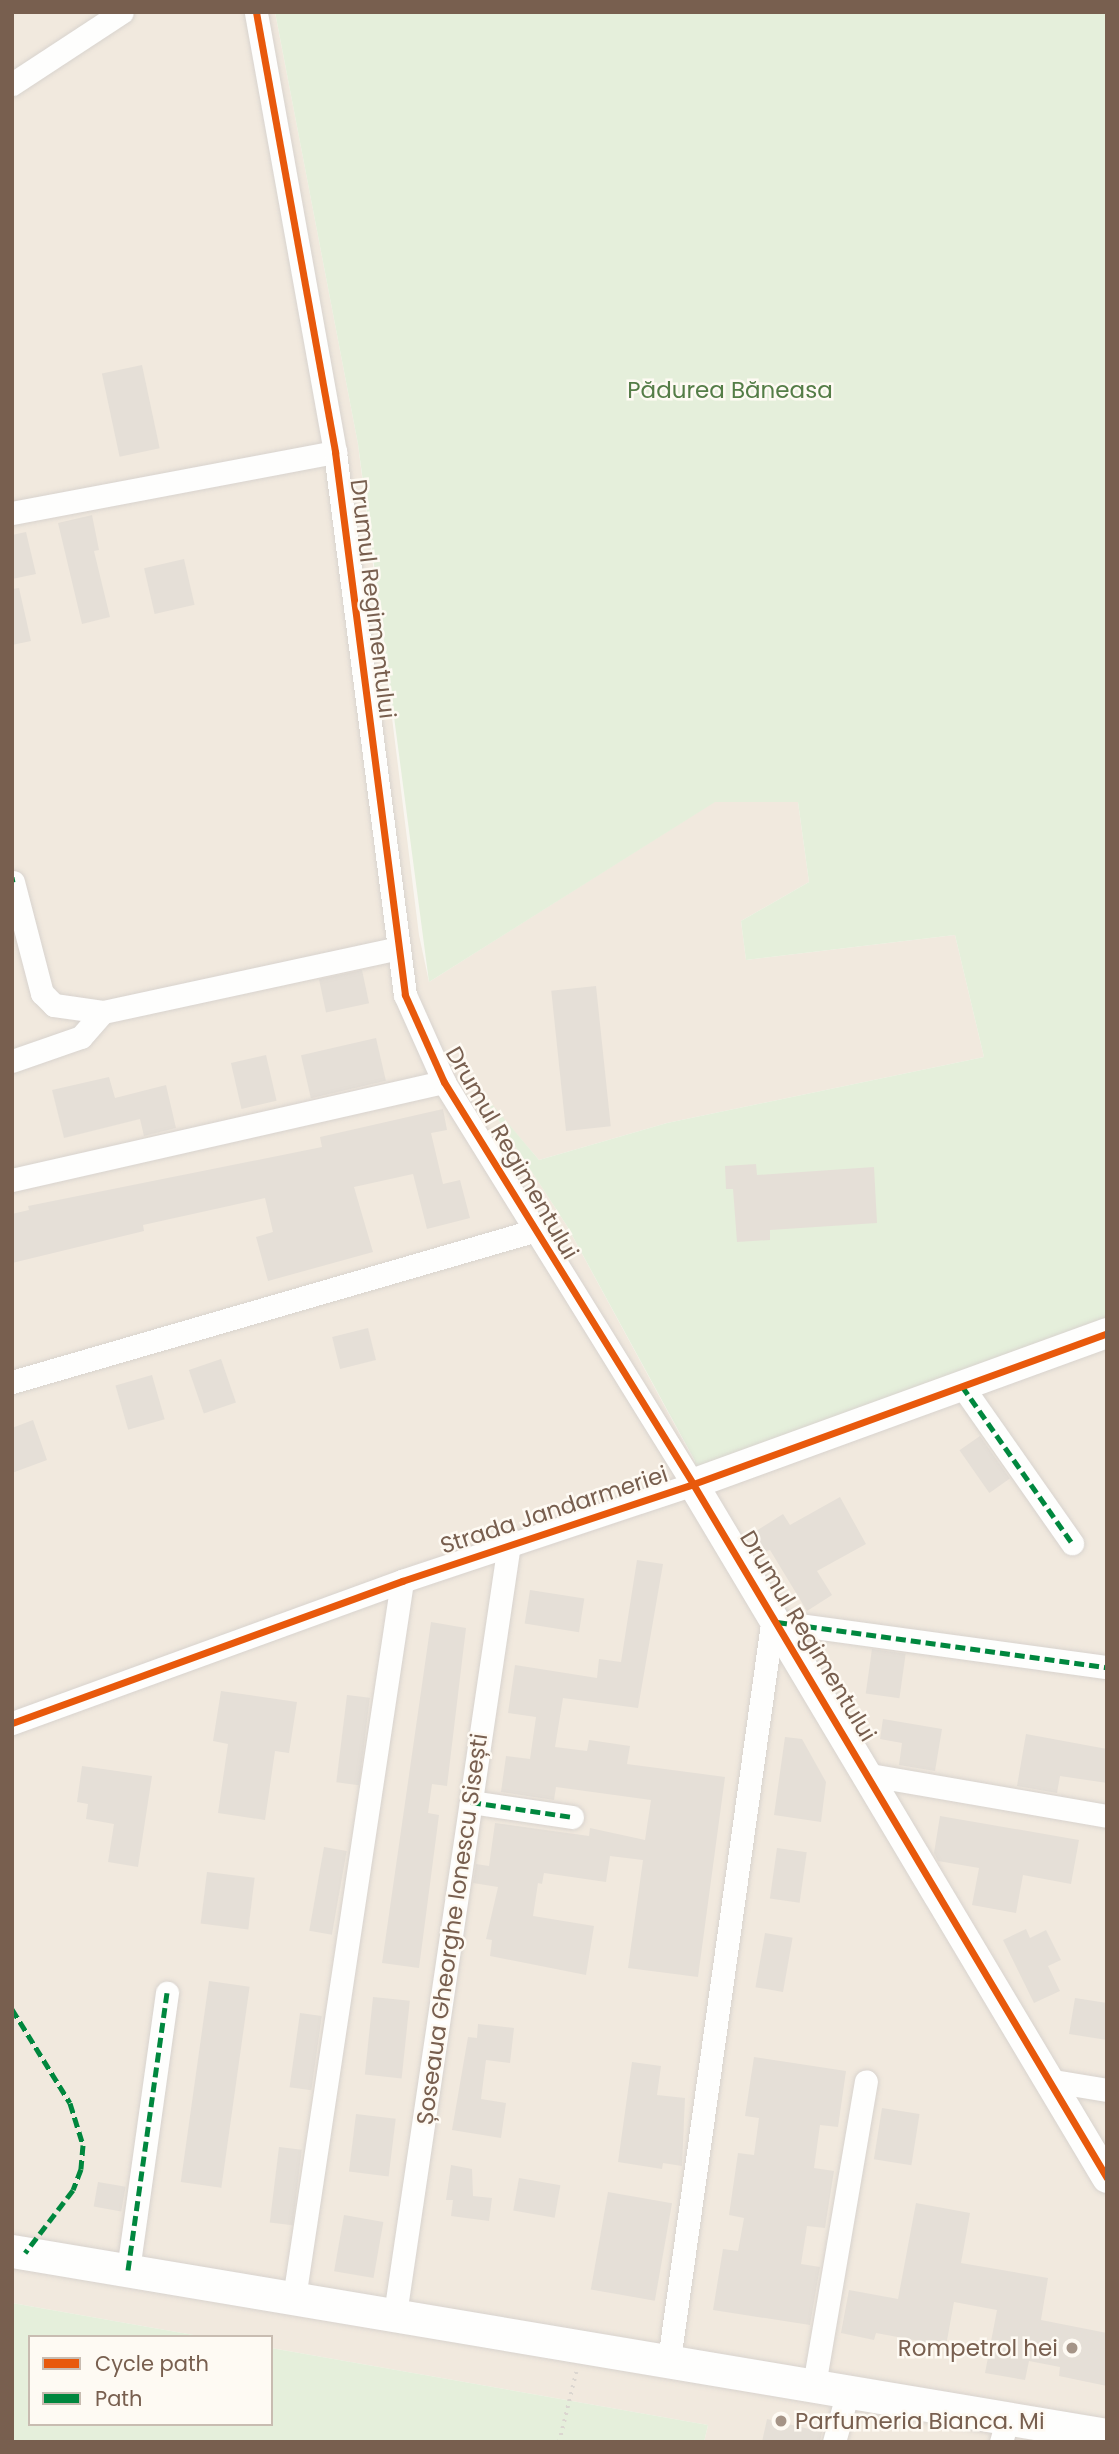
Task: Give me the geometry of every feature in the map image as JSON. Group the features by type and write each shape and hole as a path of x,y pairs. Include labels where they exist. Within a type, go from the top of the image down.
{"main road":[{"path":"12,2251 848,2390 1004,2430 1107,2435"}],"street":[{"path":"12,84 122,12"},
{"name":"Drumul Regimentului","path":"256,12 335,452 405,995 444,1082 533,1231 694,1484 1107,2178"},
{"name":"Drumul Regimentului","path":"12,513 335,452"},
{"path":"13,882 42,993 54,1005 103,1012 398,948"},
{"path":"12,1060 80,1037 103,1012"},
{"name":"Drumul Regimentului","path":"12,1180 444,1082"},
{"path":"12,1382 533,1231"},
{"name":"Strada Jandarmeriei","path":"12,1723 402,1581 694,1484 1107,1333"},
{"path":"962,1386 1072,1543"},
{"name":"Șoseaua Gheorghe Ionescu Sisești","path":"395,2314 509,1544"},
{"path":"294,2298 402,1581"},
{"path":"669,2361 775,1619 1107,1667"},
{"path":"870,1776 1107,1816"},
{"path":"471,1802 572,1817"},
{"path":"128,2270 167,1993"},
{"path":"1047,2080 1107,2090"},
{"path":"814,2385 866,2081"},
{"path":"834,2442 848,2390"}],"path":[{"path":"559,2442 582,2346"}],"shaded area":[{"path":"12,12 275,12 358,444 419,935 429,982 714,802 798,802 809,882 741,921 746,960 955,935 984,1057 667,1123 539,1160 479,1090 567,1226 695,1462 694,1484 1107,1333 1107,2442 704,2442 708,2425 273,2348 273,2335 194,2335 12,2303"}],"green space":[{"name":"Pădurea Băneasa","path":"275,12 1107,12 1107,1333 693,1484 695,1461 567,1226 475,1084 539,1160 667,1123 984,1057 955,935 746,960 741,921 809,882 798,802 715,802 429,982 358,444"},
{"path":"12,2303 194,2335 28,2335 28,2426 273,2426 273,2348 708,2425 704,2442 12,2442"}],"building":[{"path":"142,365 160,448 120,457 102,374"},
{"path":"92,515 99,550 94,551 110,617 82,624 58,523"},
{"path":"26,532 36,574 12,579 12,535"},
{"path":"184,559 195,605 155,614 144,568"},
{"path":"19,588 31,641 12,645 12,589"},
{"path":"362,970 369,1003 326,1012 319,979"},
{"path":"596,986 611,1126 566,1131 551,991"},
{"path":"376,1038 386,1081 311,1098 301,1055"},
{"path":"266,1055 277,1101 241,1109 231,1063"},
{"path":"109,1077 115,1098 166,1085 176,1128 144,1136 140,1119 64,1138 52,1090"},
{"path":"443,1109 447,1130 431,1133 443,1184 460,1180 470,1218 427,1229 413,1174 354,1187 373,1252 268,1281 256,1237 273,1232 265,1198 143,1225 144,1231 12,1263 12,1214 29,1210 28,1206 322,1147 320,1137"},
{"path":"756,1164 757,1175 874,1167 877,1223 770,1230 770,1240 737,1242 733,1189 726,1189 725,1166"},
{"path":"368,1328 376,1360 340,1369 332,1337"},
{"path":"221,1359 236,1402 204,1414 189,1370"},
{"path":"152,1375 165,1419 128,1430 115,1385"},
{"path":"33,1420 47,1460 12,1473 12,1428"},
{"path":"980,1436 1010,1479 989,1493 960,1450"},
{"path":"840,1497 866,1544 817,1571 832,1595 807,1611 770,1550 765,1552 753,1533 783,1514 790,1525"},
{"path":"637,1560 663,1564 638,1708 563,1698 555,1747 587,1751 589,1740 630,1746 627,1764 725,1777 698,1977 628,1968 643,1860 610,1856 606,1882 544,1873 542,1884 538,1883 533,1916 594,1926 586,1975 490,1956 492,1940 486,1939 498,1887 473,1883 476,1864 489,1866 495,1823 589,1836 590,1828 645,1840 651,1800 556,1787 554,1800 501,1792 506,1756 530,1759 536,1717 508,1713 515,1665 597,1678 599,1659 621,1662"},
{"path":"530,1590 584,1599 579,1632 525,1624"},
{"path":"431,1622 466,1628 447,1786 432,1784 428,1813 439,1815 419,1968 382,1963"},
{"path":"872,1649 906,1654 899,1698 866,1694"},
{"path":"221,1691 297,1702 289,1753 275,1751 265,1820 218,1813 228,1744 213,1741"},
{"path":"347,1695 370,1698 359,1785 336,1782"},
{"path":"883,1719 942,1729 935,1771 899,1765 902,1743 880,1739"},
{"path":"1026,1734 1107,1749 1107,1783 1060,1776 1057,1793 1017,1786"},
{"path":"785,1737 802,1739 826,1782 821,1822 774,1815"},
{"path":"82,1766 152,1776 138,1867 108,1862 114,1824 86,1819 88,1804 77,1802"},
{"path":"940,1816 1079,1840 1071,1884 1023,1875 1016,1913 972,1905 979,1868 938,1861 934,1853"},
{"path":"324,1847 347,1851 332,1935 309,1931"},
{"path":"777,1848 807,1852 800,1903 770,1899"},
{"path":"207,1872 255,1878 248,1929 201,1924"},
{"path":"1026,1929 1030,1938 1046,1930 1061,1960 1048,1966 1060,1991 1034,2003 1003,1940"},
{"path":"765,1933 793,1938 783,1992 755,1987"},
{"path":"209,1981 250,1987 221,2188 181,2182"},
{"path":"373,1997 410,2001 402,2078 365,2075"},
{"path":"1075,1998 1107,2003 1107,2040 1069,2034"},
{"path":"300,2013 322,2016 311,2090 290,2087"},
{"path":"478,2024 514,2028 510,2063 486,2060 481,2099 506,2103 501,2138 452,2130 468,2037 477,2038"},
{"path":"754,2057 846,2071 838,2127 820,2125 814,2168 834,2171 825,2228 807,2226 801,2264 820,2267 810,2325 713,2310 723,2249 738,2251 744,2218 729,2215 738,2153 754,2155 759,2118 745,2116"},
{"path":"632,2062 661,2066 657,2095 685,2098 682,2166 663,2163 662,2169 618,2162"},
{"path":"882,2108 920,2114 911,2165 874,2159"},
{"path":"356,2114 396,2119 389,2176 349,2172"},
{"path":"279,2147 302,2150 293,2225 270,2222"},
{"path":"451,2165 472,2169 473,2196 492,2198 489,2221 451,2216 453,2200 446,2200"},
{"path":"519,2178 560,2185 555,2218 513,2210"},
{"path":"98,2182 126,2187 121,2211 94,2207"},
{"path":"608,2192 672,2203 655,2301 591,2289"},
{"path":"916,2203 970,2213 961,2263 1048,2278 1041,2320 1107,2333 1107,2386 1059,2376 1060,2367 1029,2361 1025,2380 985,2373 997,2310 954,2302 946,2346 876,2333 874,2340 841,2333 849,2290 898,2299"},
{"path":"344,2215 383,2222 373,2278 334,2271"},
{"path":"767,2419 822,2432 820,2442 762,2442"}],"marked path":[{"path":"12,877 13,882"},
{"path":"962,1386 1072,1543"},
{"path":"777,1622 1107,1667"},
{"path":"471,1802 572,1817"},
{"path":"128,2270 167,1993"},
{"path":"12,2009 70,2103 83,2145 81,2169 73,2190 25,2253"}],"cycle path":[{"path":"256,12 335,452 405,995 444,1082 693,1484 1107,2178"},
{"path":"12,1723 402,1581 693,1484 1107,1333"}],"place":[{"name":"Rompetrol hei","path":"1072,2348"},
{"name":"Parfumeria Bianca. Mi","path":"781,2421"}]}
